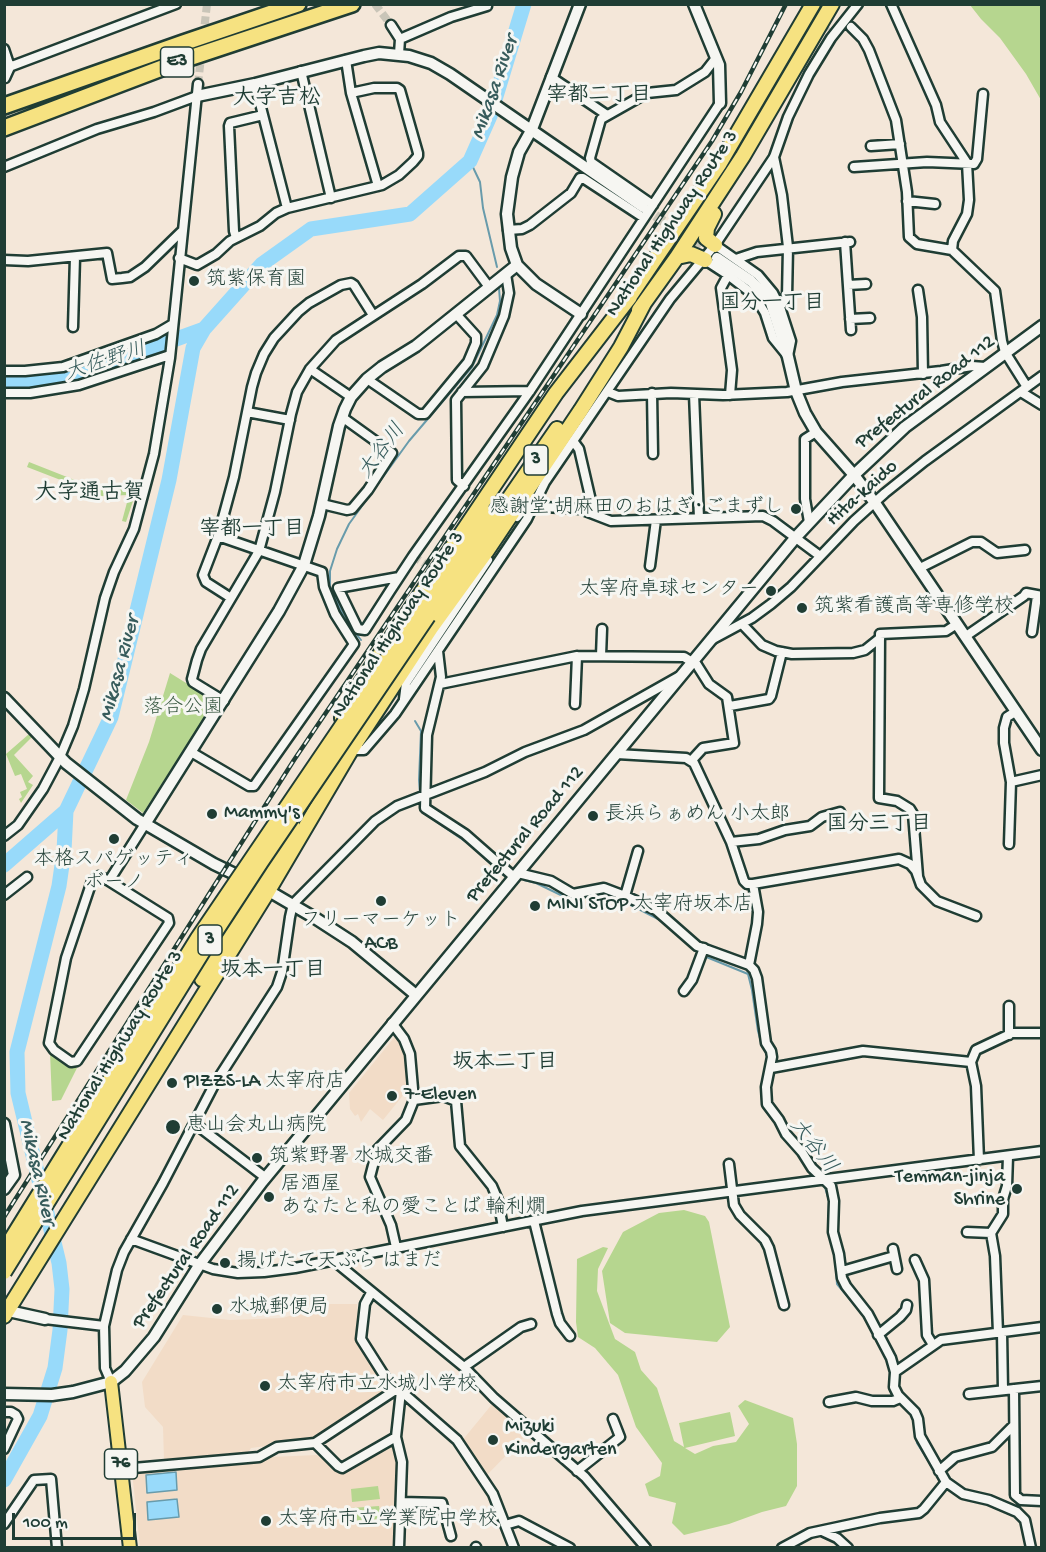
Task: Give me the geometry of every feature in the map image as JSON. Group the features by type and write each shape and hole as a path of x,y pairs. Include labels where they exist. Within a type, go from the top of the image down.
{"highway":[{"name":"E3","path":"4,106 298,4"},
{"name":"E3","path":"4,128 183,60 352,4"},
{"name":"National Highway Route 3","path":"4,1272 208,943 720,163 813,4"},
{"name":"National Highway Route 3","path":"4,1251 198,938 424,613 677,257 743,156 832,4"},
{"path":"677,257 712,254 706,238 707,228 743,156"},
{"name":"3","path":"264,888 358,686 556,393 630,297"},
{"name":"3","path":"5,1309 17,1286 380,704 581,410 621,347 644,303"}],"main road":[{"name":"76","path":"111,1382 130,1548"}],"street":[{"path":"7,68 176,4"},
{"path":"580,4 532,129 519,152 512,177 507,214 511,248 517,265 536,284 581,314"},
{"path":"399,577 338,588 358,629 365,630 399,577 530,391 647,210 720,103 719,65 694,4"},
{"path":"351,750 364,750 395,714 533,507 545,482 670,299 712,254 774,157 788,117 829,35 858,4"},
{"path":"891,4 936,105 940,122 967,163 969,200 967,214 953,241 952,250"},
{"path":"400,39 451,17 487,6"},
{"path":"391,25 400,39 399,54"},
{"path":"851,27 863,39 869,50 896,120 903,163 909,237 917,244 952,250 995,291 1005,352 1024,389 1041,405"},
{"path":"4,49 7,68 5,78"},
{"path":"4,167 97,129 146,115 197,96 379,53 399,54 431,63 532,129 647,210"},
{"path":"647,210 591,162 590,158 601,119 647,93 676,90 705,72 716,58"},
{"path":"346,60 351,93 378,186"},
{"path":"301,71 331,198"},
{"path":"551,77 607,115"},
{"path":"4,836 18,825 63,760 84,689 105,598 134,529 159,430 170,353 198,84"},
{"path":"255,84 287,208"},
{"path":"179,258 197,265 236,238 260,226 276,213 287,208 378,186 399,175 418,156 400,90 374,88 351,93"},
{"path":"854,167 903,163 974,164 977,159 984,94"},
{"path":"236,238 229,126 230,123 263,115"},
{"path":"871,146 900,144"},
{"path":"774,157 782,195 788,247 787,297 780,307"},
{"path":"508,230 522,229 530,225 571,193 579,178 647,210"},
{"path":"907,201 934,204"},
{"path":"4,260 28,261 107,253 112,279 130,277 158,256 182,232"},
{"path":"736,259 757,252 788,247 848,242 851,330"},
{"path":"712,254 736,259 766,283 780,307 791,341 788,357"},
{"path":"712,254 728,275 757,299 765,313 773,338 788,357"},
{"path":"712,254 751,280 770,300 796,391 816,432 854,474 875,503 1041,748"},
{"path":"224,700 193,682 192,679 201,650 259,551 275,492 297,392 310,369 336,340 463,255 489,287"},
{"path":"73,327 75,257"},
{"path":"109,881 141,821 191,752 279,611 304,565 322,504 342,417 351,397 367,379 382,367 416,345 517,265"},
{"path":"464,486 457,480 456,400 483,366 504,316 509,293 506,274"},
{"path":"728,275 721,288 732,369 730,395"},
{"path":"231,598 204,579 234,477 256,373 271,343 286,324 309,303 341,285 351,283 354,285 374,315"},
{"path":"848,285 867,284"},
{"path":"918,290 922,316 923,374"},
{"path":"367,379 418,414 425,414 468,362 476,343 476,336 456,314"},
{"path":"850,320 870,318"},
{"path":"4,371 63,367 173,326"},
{"name":"Prefectural Road 112","path":"4,1394 42,1395 73,1392 111,1382 133,1363 154,1337 200,1264 266,1178 809,522 854,474 905,427 1041,326"},
{"path":"4,393 30,393 79,385 170,353"},
{"path":"608,392 618,396 652,393 730,395 796,391 852,381 923,374 972,366 985,368"},
{"path":"310,369 351,397"},
{"name":"Hita-kaido","path":"711,640 742,624 771,604 875,503 925,461 1041,376"},
{"path":"462,392 530,391"},
{"path":"652,393 653,454"},
{"path":"694,394 699,518"},
{"path":"247,412 290,420"},
{"path":"322,504 347,510 352,508 368,490 392,453 342,417"},
{"path":"809,522 805,499 805,439 816,432"},
{"path":"573,441 579,448 587,482 592,505 589,512"},
{"path":"404,699 406,683 526,506 580,509 611,521 763,516 768,517 820,556"},
{"path":"650,566 656,519"},
{"path":"191,752 249,786 254,786 353,647 353,640 335,614 324,587 321,572 218,536"},
{"path":"920,568 972,542 981,542 997,553 1025,550"},
{"path":"966,636 1026,593 1039,596 1032,632"},
{"path":"742,624 762,645 782,652 853,653 865,650 880,638 880,634 946,631 957,624"},
{"path":"601,656 602,629"},
{"path":"880,638 879,798 897,801 910,809 913,814 918,876 921,885 936,901 976,916"},
{"path":"438,651 441,662 440,684 427,735 425,808 465,834 516,875 552,881 573,894 600,888 625,896 656,910 698,946 749,965 754,970 766,1043 771,1051 771,1068 766,1087 767,1104 786,1134 812,1168 825,1179 834,1193 833,1232 846,1286 868,1314 891,1358 895,1372 894,1387 900,1398 915,1412 920,1436 946,1482 963,1494 989,1500 1017,1512 1025,1520 1031,1548"},
{"path":"730,705 769,699 782,652"},
{"path":"440,684 577,656 684,657 693,661 709,684 728,698 734,743 703,748 692,760"},
{"path":"575,704 577,656"},
{"path":"111,1382 105,1368 104,1326 117,1270 131,1239 225,1068 277,987 282,972 293,904 375,821 397,806 591,727 681,675"},
{"path":"4,698 63,760 141,821 214,864 293,904 352,942 416,995"},
{"path":"380,704 395,714"},
{"path":"1009,844 1011,782 1004,743 1004,728 1007,717 1016,712"},
{"path":"617,754 692,760 732,842 744,881 753,884 894,860 910,864 918,876"},
{"path":"1011,782 1041,775"},
{"path":"732,842 759,839 785,830 810,826 822,817 840,812"},
{"path":"625,896 638,850"},
{"path":"99,876 109,881 168,918 169,923 77,1061 71,1062 54,1050 49,1043 66,958 92,881 99,876"},
{"path":"4,895 27,877"},
{"path":"749,965 758,912 753,884"},
{"path":"684,991 692,980 704,948"},
{"path":"1009,1006 1009,1035"},
{"path":"392,1023 404,1039 410,1054 414,1100 406,1120 377,1150 370,1177 391,1225 396,1247"},
{"path":"979,1160 976,1086 971,1062 976,1050 1009,1035 1041,1033"},
{"path":"771,1068 863,1051 971,1062"},
{"path":"414,1100 443,1096 456,1101 460,1146 492,1186 498,1200 503,1227"},
{"path":"194,1123 266,1178"},
{"path":"4,1124 14,1176 4,1189"},
{"path":"131,1239 226,1272 250,1273 295,1268 582,1211 1041,1151"},
{"path":"1003,1390 995,1256 991,1233 1003,1214 1008,1156"},
{"path":"729,1164 734,1205 740,1215 765,1240 784,1305"},
{"path":"534,1221 557,1314 560,1323 570,1336"},
{"path":"967,1232 991,1233"},
{"path":"842,1271 894,1253 897,1269"},
{"path":"333,1260 464,1367 494,1398 577,1471 646,1548"},
{"path":"915,1260 924,1280 927,1335 933,1345"},
{"path":"371,1293 365,1305 361,1338 397,1391 457,1440 493,1494 514,1548"},
{"path":"878,1335 900,1317 907,1305"},
{"path":"5,1309 45,1319 104,1326"},
{"path":"464,1367 521,1327 531,1324"},
{"path":"895,1372 941,1340 1041,1327"},
{"path":"969,1394 1041,1386"},
{"path":"1014,1389 1016,1495 1021,1500 1041,1501"},
{"path":"397,1391 396,1437 402,1462 399,1548"},
{"path":"122,1469 259,1457 277,1448 315,1443 397,1391"},
{"path":"829,1402 856,1397 872,1401 893,1401 900,1398"},
{"path":"4,1412 11,1412 18,1419 4,1449"},
{"path":"577,1471 620,1437 613,1419"},
{"path":"939,1471 956,1457 992,1447 1014,1425"},
{"path":"315,1443 342,1468 396,1437"},
{"path":"4,1524 34,1480 51,1479 57,1548"},
{"path":"782,1548 810,1533 821,1530 919,1513 946,1482"},
{"path":"1017,1512 1021,1500"},
{"path":"401,1502 442,1503 451,1536"},
{"path":"505,1525 519,1521 570,1548"},
{"path":"821,1530 837,1538 848,1548"}],"shaded area":[{"path":"397,1034 406,1054 409,1088 383,1120 370,1109 361,1122 358,1114 355,1116 350,1109 349,1093"},
{"name":"太宰府市立水城小学校","path":"327,1304 357,1304 360,1341 389,1390 313,1440 251,1448 248,1453 164,1460 163,1427 145,1407 142,1382 183,1315 230,1320 283,1318"},
{"path":"493,1403 528,1433 485,1477 461,1442"},
{"name":"太宰府市立学業院中学校","path":"394,1444 398,1460 393,1547 140,1547 132,1472 253,1463 271,1457 317,1455 341,1471 359,1464"}],"green space":[{"path":"970,5 1041,5 1041,100 1026,74 1000,38"},
{"path":"29,462 100,490 133,488 136,492 126,522 122,521 129,495 102,496 27,467"},
{"name":"落合公園","path":"170,673 215,701 143,813 126,800 149,742"},
{"path":"29,734 32,737 14,755 33,776 28,782 33,785 21,803 20,792 27,789 21,774 15,776 6,754"},
{"path":"50,1052 77,1068 61,1100 52,1101"},
{"path":"684,1210 705,1216 709,1222 730,1327 717,1342 625,1333 610,1323 602,1271 623,1232 659,1213"},
{"path":"603,1247 608,1248 598,1269 597,1291 615,1339 635,1352 641,1370 657,1388 674,1441 684,1447 679,1423 730,1412 735,1436 685,1448 695,1454 713,1446 736,1442 749,1424 738,1406 745,1400 793,1418 797,1444 797,1486 786,1506 684,1535 672,1523 676,1503 649,1496 645,1484 660,1476 662,1463 636,1427 618,1375 595,1348 578,1337 576,1322 577,1259"},
{"path":"378,1486 380,1499 352,1502 351,1489"},
{"path":"379,1506 381,1519 353,1521 352,1508"}],"water":[{"path":"176,1472 177,1490 147,1493 146,1475"},
{"path":"177,1499 179,1517 148,1520 147,1502"}],"waterway":[{"name":"Mikasa River","path":"4,1480 40,1416 55,1368 62,1289 59,1263 18,1093 17,1052 59,886 66,811 111,717 169,480 193,348 204,329 262,264 311,229 410,214 470,161 490,116 524,4"},
{"name":"大谷川","path":"470,161 480,182 483,208 497,267"},
{"name":"大谷川","path":"361,640 346,621 330,587 330,571 337,549 349,524 409,441 472,367 497,315 500,301 499,288"},
{"name":"大佐野川","path":"4,380 66,379 204,329"},
{"name":"大谷川","path":"415,721 421,731 420,795"},
{"name":"大谷川","path":"422,810 469,844 503,875"},
{"path":"4,865 66,811"},
{"name":"大谷川","path":"524,880 536,883 571,900 602,894 619,899 662,921"},
{"name":"大谷川","path":"676,932 699,954 748,974 758,1031 767,1054"},
{"name":"大谷川","path":"763,1083 764,1109 776,1124"},
{"name":"大谷川","path":"779,1129 783,1138 793,1148"},
{"name":"大谷川","path":"824,1184 829,1201 828,1231 835,1257 837,1284 863,1315 888,1362 891,1377"},
{"name":"大谷川","path":"913,1415 917,1443 939,1478"},
{"name":"大谷川","path":"951,1491 967,1500 979,1502"},
{"name":"大谷川","path":"1009,1513 1019,1519"}],"tunnel":[{"path":"198,84 207,4"},
{"path":"375,4 391,25"},
{"path":"811,4 827,31"},
{"path":"643,207 716,258"},
{"path":"413,556 439,573"}],"railway":[{"path":"4,1217 294,760 712,141 741,92 786,4"}],"place":[{"name":"筑紫保育園","path":"194,281"},
{"name":"感謝堂 胡麻田のおはぎ･ごまずし","path":"796,509"},
{"name":"太宰府卓球センター","path":"771,591"},
{"name":"筑紫看護高等専修学校","path":"802,608"},
{"name":"Mammy's","path":"212,814"},
{"name":"長浜らぁめん 小太郎","path":"593,816"},
{"name":"本格スパゲッティ ボーノ","path":"114,839"},
{"name":"フリーマーケット ACB","path":"381,901"},
{"name":"MINI STOP 太宰府坂本店","path":"535,906"},
{"name":"PIZZS-LA 太宰府店","path":"172,1083"},
{"name":"7-Eleven","path":"392,1096"},
{"name":"恵山会丸山病院","path":"173,1127"},
{"name":"筑紫野署 水城交番","path":"257,1158"},
{"name":"Temman-jinja Shrine","path":"1017,1189"},
{"name":"居酒屋 あなたと私の愛ことば 輪利燗","path":"269,1197"},
{"name":"揚げたて天ぷら はまだ","path":"225,1263"},
{"name":"水城郵便局","path":"217,1309"},
{"name":"太宰府市立水城小学校","path":"265,1386"},
{"name":"Mizuki Kindergarten","path":"493,1440"},
{"name":"太宰府市立学業院中学校","path":"266,1521"}],"district":[{"name":"宰都二丁目","path":"599,97"},
{"name":"大字吉松","path":"277,100"},
{"name":"国分一丁目","path":"772,305"},
{"name":"大字通古賀","path":"90,495"},
{"name":"宰都一丁目","path":"252,531"},
{"name":"国分三丁目","path":"879,826"},
{"name":"坂本一丁目","path":"273,972"},
{"name":"坂本二丁目","path":"505,1064"}]}
